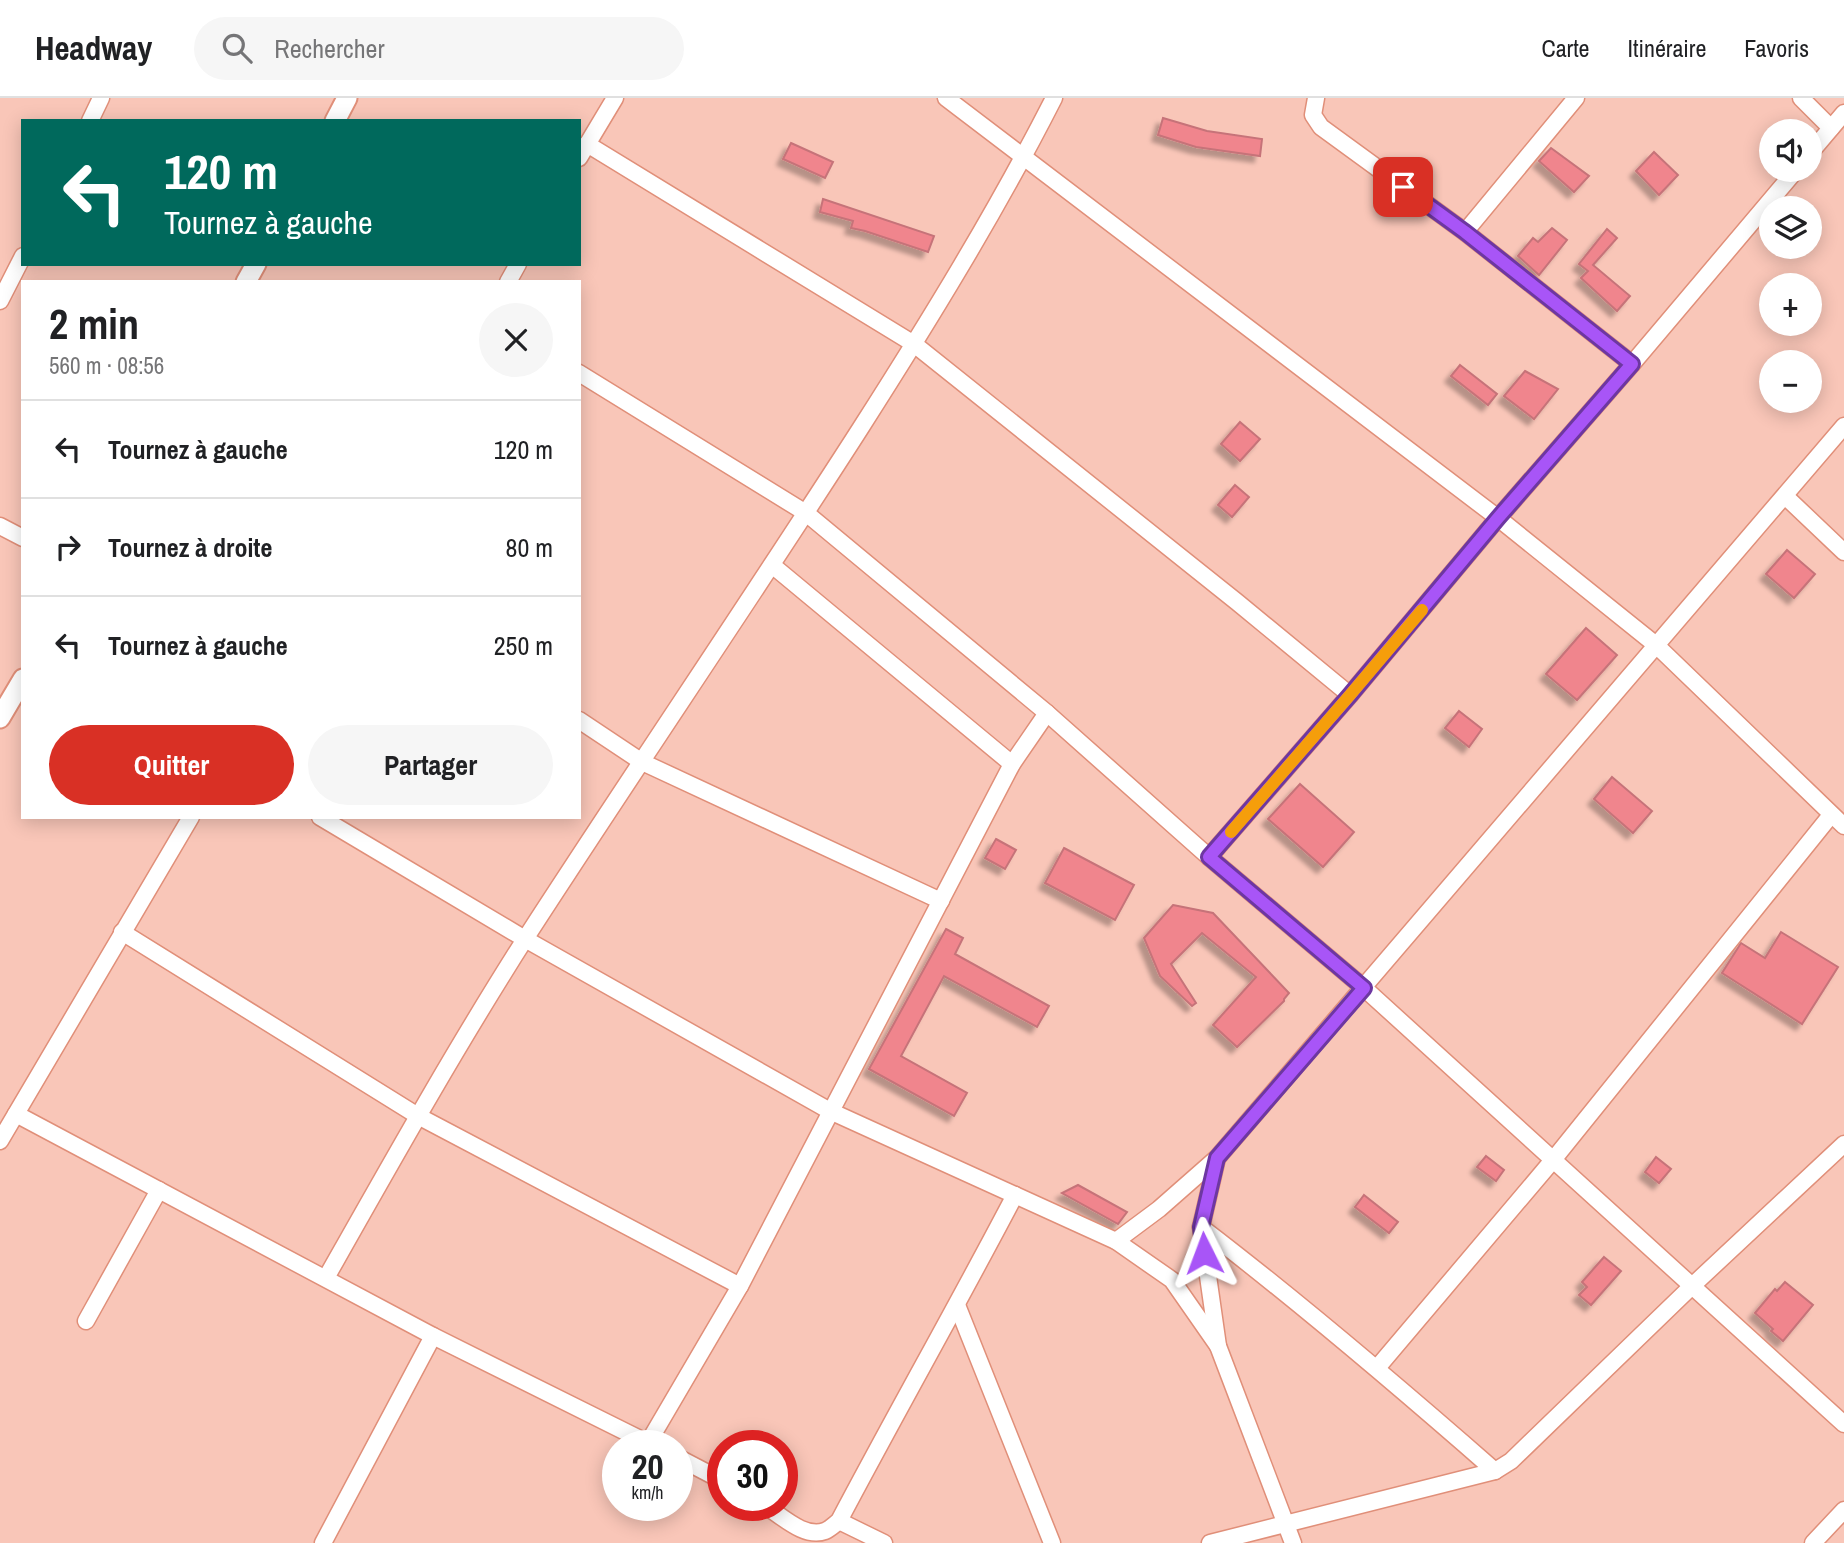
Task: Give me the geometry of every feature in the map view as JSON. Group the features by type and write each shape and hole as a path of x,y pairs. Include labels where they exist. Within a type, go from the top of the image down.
{"street":[{"path":"92,119 101,98"},
{"path":"336,119 346,98"},
{"path":"615,98 583,151 914,344 1350,695"},
{"path":"946,98 1498,518 1656,645 1838,821 1377,1368"},
{"path":"326,1278 418,1116 525,939 914,344 1024,158 1054,98"},
{"path":"1316,98 1313,115 1321,127 1465,232 1632,364"},
{"path":"1465,232 1576,98"},
{"path":"1801,98 1831,128"},
{"path":"1822,139 1844,113"},
{"path":"1209,857 1786,182"},
{"path":"1,297 21,260"},
{"path":"581,374 806,513 1047,713 1209,857 1364,988 1844,1424"},
{"path":"1116,1241 1159,1209 1217,1158 1844,426"},
{"path":"1785,496 1844,552"},
{"path":"0,526 21,537"},
{"path":"772,565 1012,764"},
{"path":"0,718 21,682"},
{"path":"659,1430 740,1286 1012,764 1047,713"},
{"path":"581,721 642,762 941,901"},
{"path":"0,1141 190,819"},
{"path":"323,819 525,939 830,1111 1116,1241 1172,1280 1218,1346"},
{"path":"122,932 418,1116 740,1286"},
{"path":"16,1114 433,1336 623,1430"},
{"path":"1210,1543 1495,1471 1511,1461 1844,1143"},
{"path":"1217,1158 1201,1227 1218,1346 1293,1543"},
{"path":"86,1321 159,1190"},
{"path":"787,1521 812,1533 826,1531 839,1521 1015,1195"},
{"path":"1201,1227 1377,1368 1495,1471"},
{"path":"957,1305 1052,1543"},
{"path":"323,1543 433,1336"},
{"path":"1812,1543 1844,1510"},
{"path":"839,1521 884,1543"}],"building":[{"path":"1163,118 1207,131 1262,139 1260,156 1196,147 1158,135"},
{"path":"791,143 833,162 825,178 783,159"},
{"path":"1551,148 1589,176 1574,192 1539,161"},
{"path":"1654,152 1678,175 1659,195 1636,171"},
{"path":"823,199 934,236 928,252 851,228 853,221 820,212"},
{"path":"1552,228 1567,240 1539,275 1518,256 1533,238 1538,242"},
{"path":"1607,229 1617,238 1593,265 1630,296 1617,311 1581,278 1588,271 1579,264"},
{"path":"1460,365 1497,394 1488,405 1451,376"},
{"path":"1525,371 1558,389 1534,419 1504,396"},
{"path":"1240,422 1260,439 1240,461 1221,444"},
{"path":"1235,485 1249,497 1232,517 1218,505"},
{"path":"1787,550 1815,574 1794,598 1766,574"},
{"path":"1586,628 1617,655 1577,700 1546,674"},
{"path":"1459,711 1482,729 1469,747 1445,728"},
{"path":"1612,777 1652,811 1633,833 1594,799"},
{"path":"1300,784 1354,832 1323,867 1268,819"},
{"path":"996,839 1016,850 1005,869 985,858"},
{"path":"1064,848 1134,885 1115,920 1045,883"},
{"path":"1173,905 1213,913 1289,993 1237,1047 1213,1025 1256,977 1202,933 1171,964 1196,1003 1192,1006 1160,976 1144,938"},
{"path":"946,929 963,938 955,954 1049,1006 1037,1027 944,976 901,1056 967,1093 954,1116 869,1069"},
{"path":"1781,932 1838,967 1802,1024 1722,973 1741,943 1765,958"},
{"path":"1486,1156 1504,1170 1496,1181 1477,1167"},
{"path":"1656,1157 1671,1169 1659,1183 1645,1172"},
{"path":"1078,1185 1127,1212 1118,1224 1062,1193"},
{"path":"1364,1195 1398,1222 1389,1233 1355,1207"},
{"path":"1604,1257 1621,1271 1591,1305 1579,1295 1587,1287 1582,1282"},
{"path":"1785,1282 1813,1305 1783,1341 1755,1313 1775,1289 1777,1291"}],"slow traffic":[{"path":"1231,832 1422,610"}],"route":[{"path":"1204,1253 1201,1227 1217,1158 1364,988 1209,857 1632,364 1465,232 1403,187"}]}
